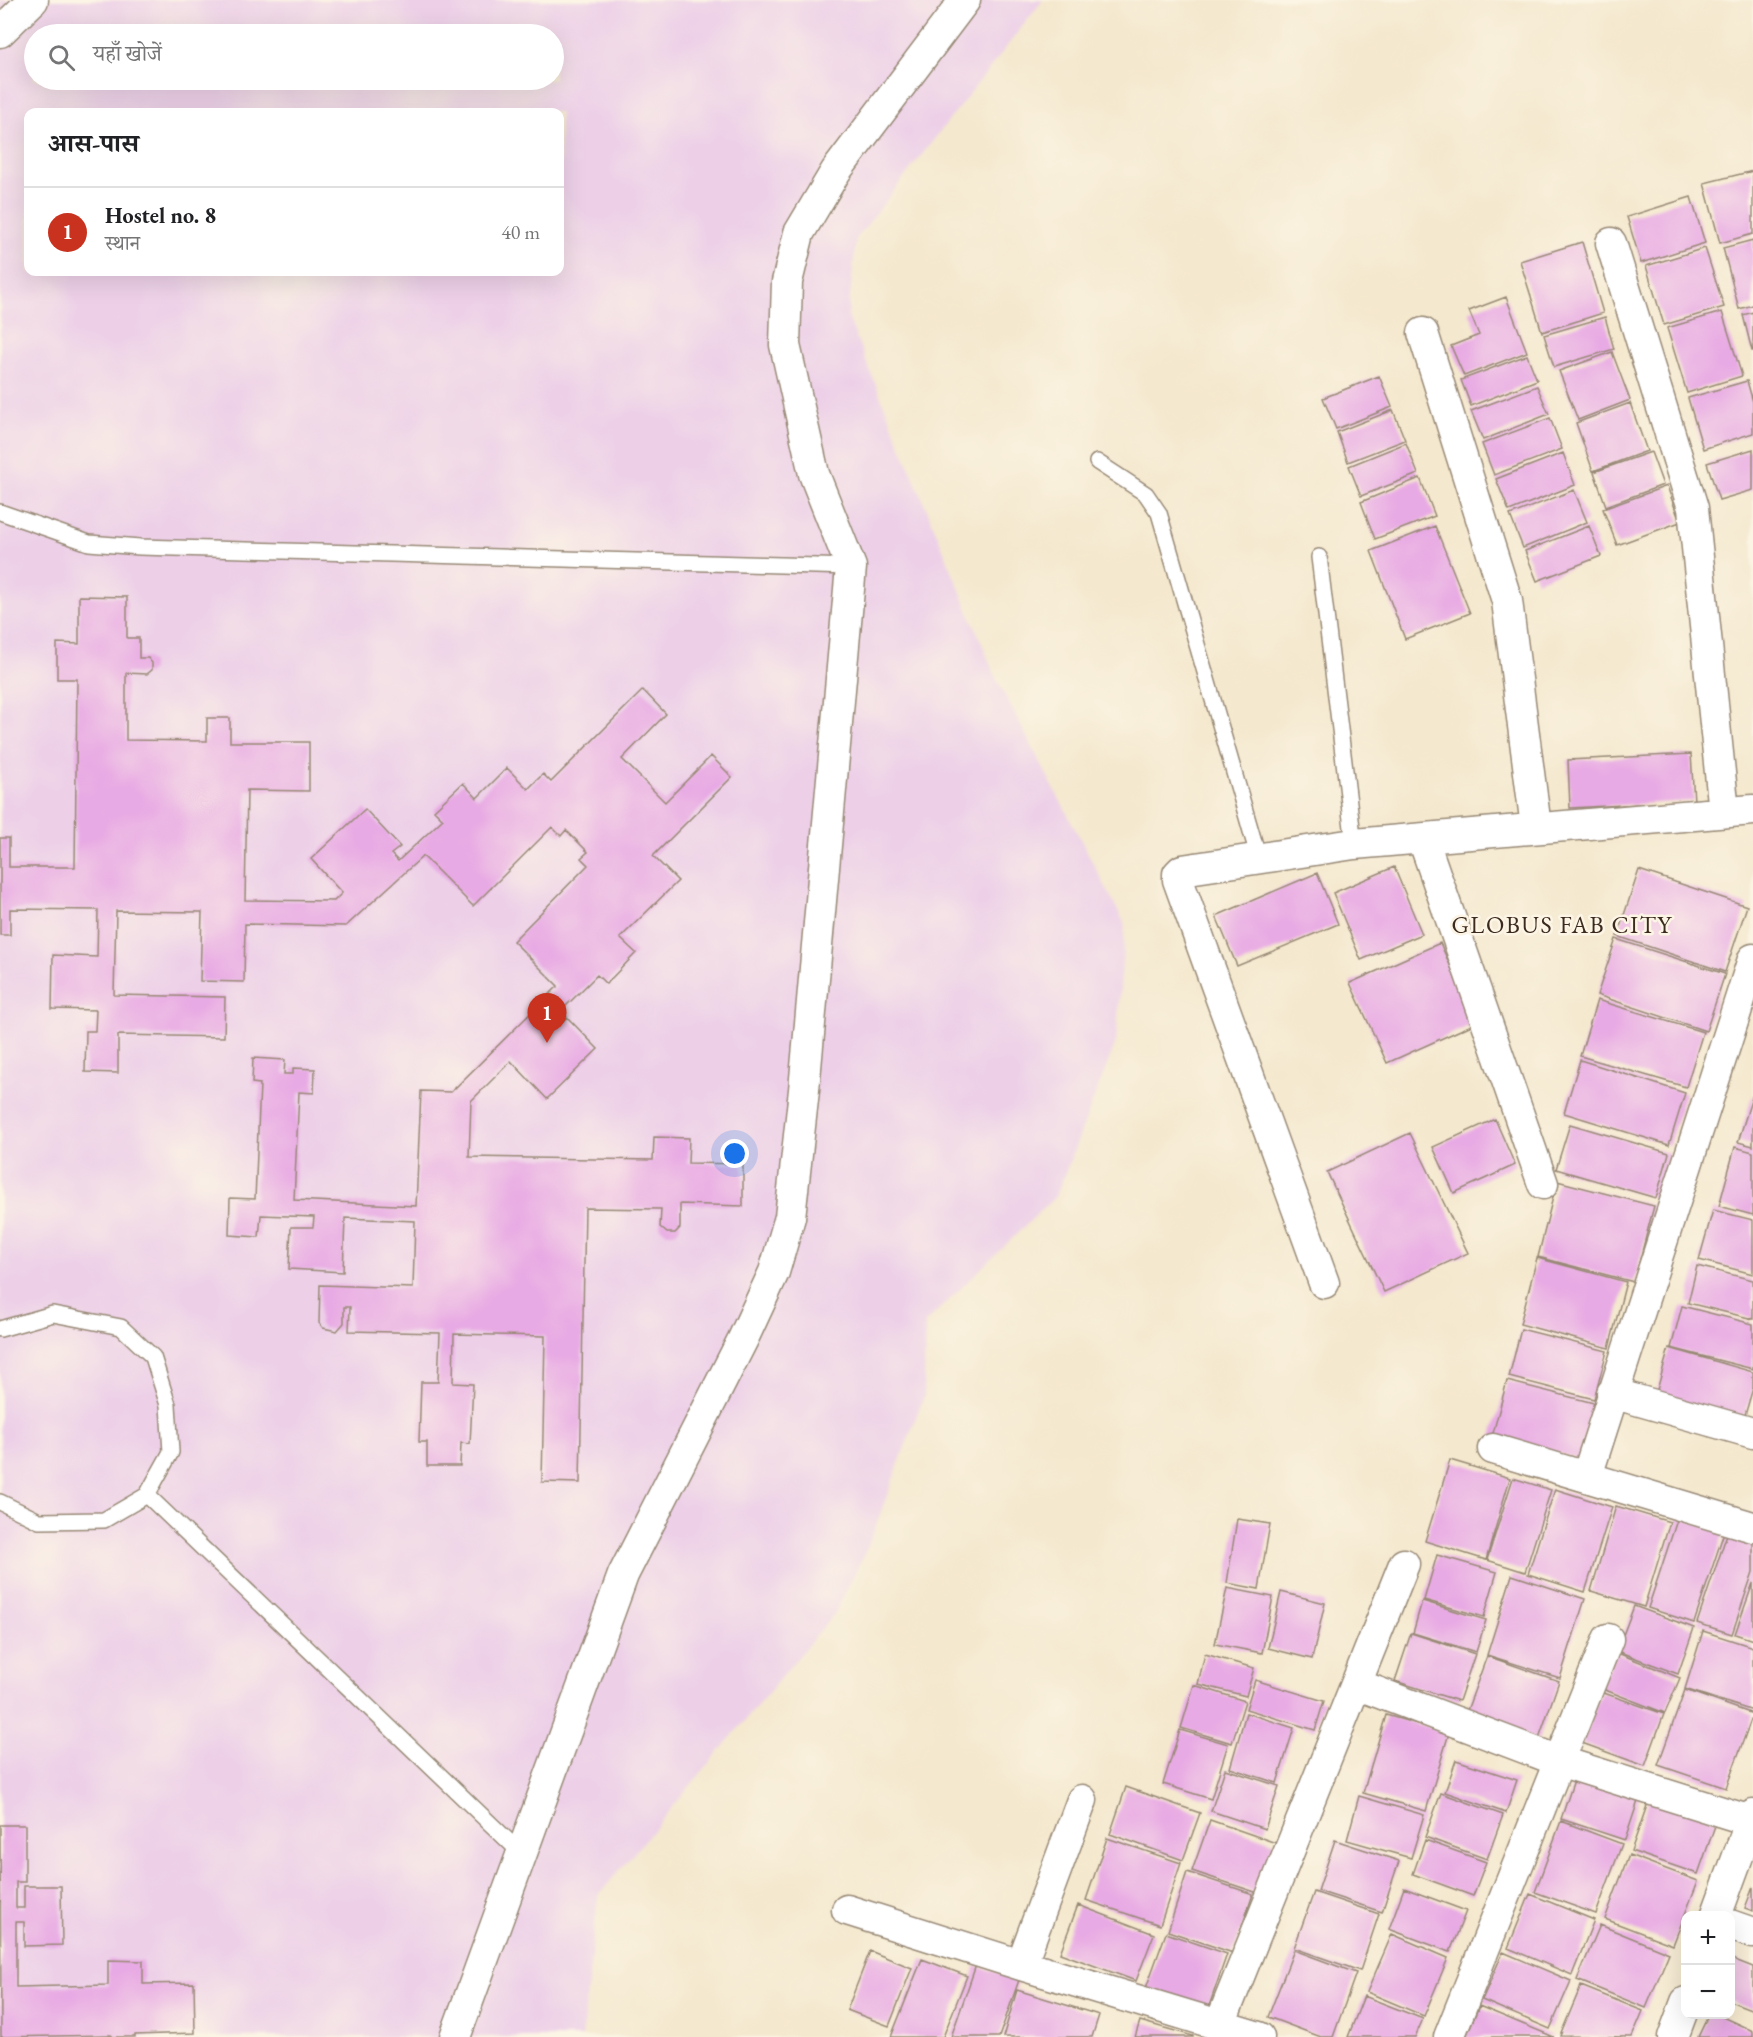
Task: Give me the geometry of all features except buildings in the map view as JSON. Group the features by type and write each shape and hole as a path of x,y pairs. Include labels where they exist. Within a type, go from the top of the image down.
{"street":[{"path":"0,32 33,0"},
{"path":"455,2037 623,1575 743,1339 774,1272 790,1216 804,1090 850,567 813,474 785,345 787,282 800,232 836,171 965,0"},
{"path":"1324,1283 1178,880 1178,874 1182,870 1354,844 1739,811 1693,508 1611,243"},
{"path":"1423,333 1507,601 1536,827"},
{"path":"1423,839 1543,1184"},
{"path":"1587,1476 1753,959"},
{"path":"1612,1393 1753,1432"},
{"path":"1493,1449 1753,1527"},
{"path":"1220,2024 1404,1564"},
{"path":"1449,2037 1608,1639"},
{"path":"1356,1684 1559,1761 1752,1818 1718,1911"},
{"path":"1021,1965 1082,1800"},
{"path":"847,1910 1259,2037"},
{"path":"1735,1926 1753,1933"},
{"path":"1673,2037 1681,2015"}],"lane":[{"path":"1097,462 1146,494 1159,513 1259,859"},
{"path":"0,512 89,543 140,547 850,567"},
{"path":"1319,557 1354,844"},
{"path":"0,1329 53,1314 121,1327 153,1357 168,1405 171,1452 147,1495 104,1520 39,1521 0,1502"},
{"path":"147,1495 522,1854"}],"shaded area":[{"path":"0,0 1043,0 856,239 848,317 996,678 1125,924 1116,1042 1056,1196 925,1323 924,1396 869,1544 835,1613 598,1896 582,2037 0,2037"}],"place":[{"name":"Hostel no. 8","path":"547,1043"}],"district":[{"name":"GLOBUS FAB CITY","path":"1562,924"}]}
